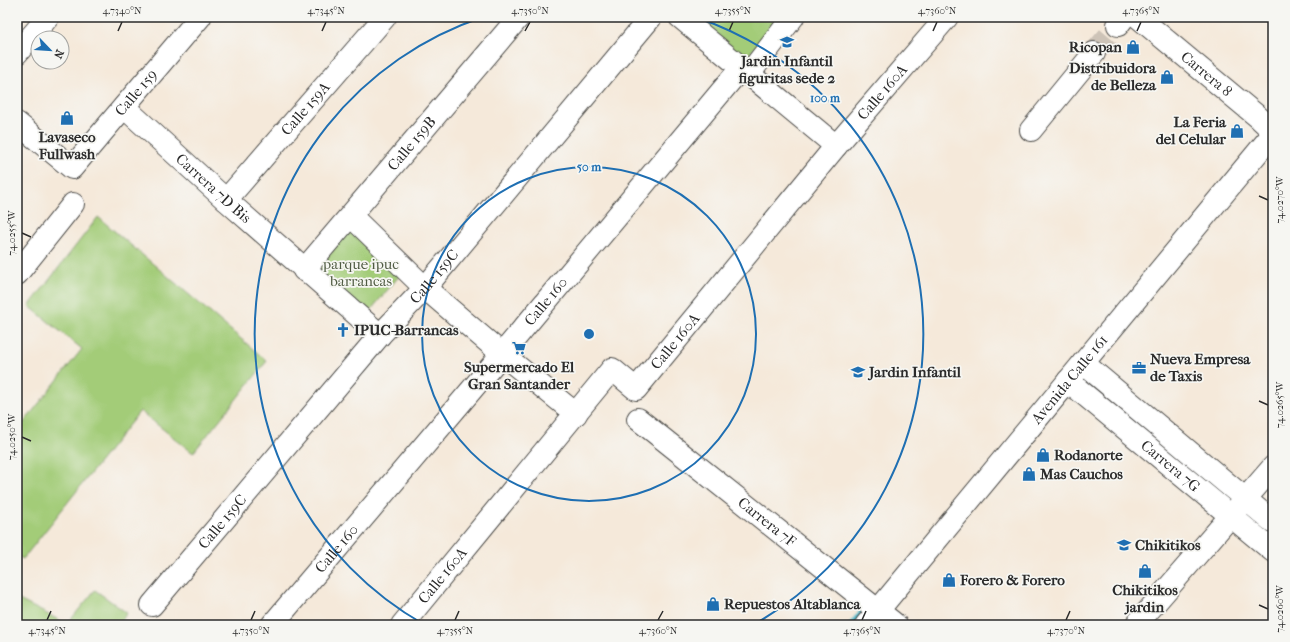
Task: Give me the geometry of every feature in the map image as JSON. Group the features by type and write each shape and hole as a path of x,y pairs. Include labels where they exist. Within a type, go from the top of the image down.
{"street":[{"path":"17,54 48,17"},
{"name":"Calle 159","path":"17,123 72,168 200,17"},
{"name":"Calle 159A","path":"226,200 385,17"},
{"name":"Calle 159B","path":"304,270 519,17"},
{"name":"Calle 159C","path":"152,605 380,335 425,288 651,17"},
{"path":"680,17 836,146"},
{"name":"Calle 160","path":"272,625 502,354 793,17"},
{"name":"Calle 160A","path":"402,625 612,369 636,389 836,146 947,17"},
{"name":"Carrera 8","path":"1138,17 1257,116 1273,133"},
{"path":"1031,130 1094,53"},
{"name":"Carrera 7D Bis","path":"124,107 304,270 380,335"},
{"name":"Avenida Calle 161","path":"872,618 1273,133"},
{"path":"17,274 73,204"},
{"path":"351,216 425,288 502,354 576,414"},
{"name":"Carrera 7G","path":"1083,363 1273,522"},
{"name":"Carrera 7G","path":"1068,381 1273,551"},
{"name":"Carrera 7F","path":"638,419 872,618 896,625"},
{"path":"1136,625 1273,467"}],"green space":[{"path":"694,17 780,17 745,60"},
{"path":"98,217 267,361 193,453 140,411 23,559 17,556 17,431 82,349 29,306"},
{"name":"parque ipuc barrancas","path":"352,225 405,269 365,317 311,274"},
{"path":"95,590 127,613 118,625 17,625 17,599 67,624"}],"waterway":[{"path":"852,625 862,613"}],"tunnel":[{"path":"1094,53 1118,25"}],"place":[{"name":"Jardin Infantil figuritas sede 2","path":"787,42"},
{"name":"Ricopan","path":"1133,47"},
{"name":"Distribuidora de Belleza","path":"1167,77"},
{"name":"Lavaseco Fullwash","path":"67,118"},
{"name":"La Feria del Celular","path":"1237,131"},
{"name":"IPUC-Barrancas","path":"343,330"},
{"name":"Supermercado El Gran Santander","path":"519,348"},
{"name":"Nueva Empresa de Taxis","path":"1139,368"},
{"name":"Jardin Infantil","path":"858,372"},
{"name":"Rodanorte","path":"1043,455"},
{"name":"Mas Cauchos","path":"1029,474"},
{"name":"Chikitikos","path":"1124,545"},
{"name":"Chikitikos jardin","path":"1145,571"},
{"name":"Forero & Forero","path":"949,580"},
{"name":"Repuestos Altablanca","path":"713,604"}]}
